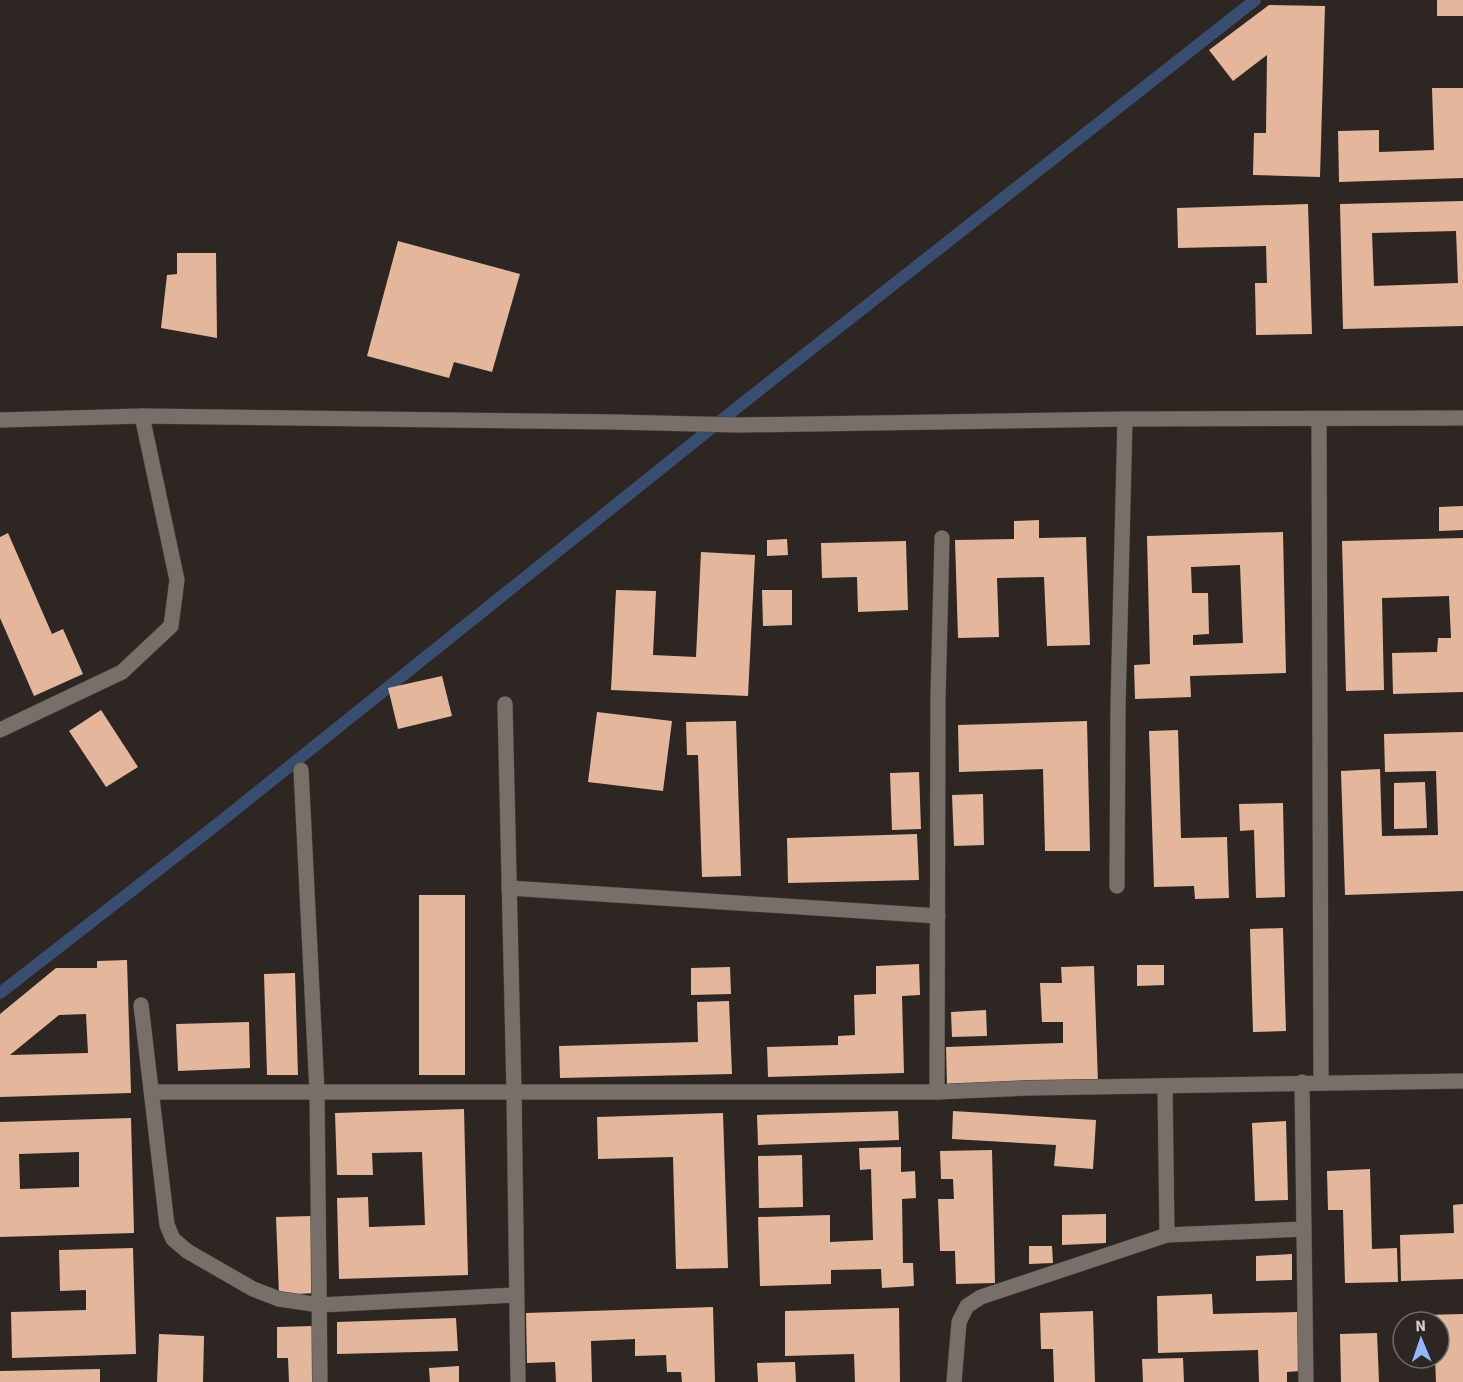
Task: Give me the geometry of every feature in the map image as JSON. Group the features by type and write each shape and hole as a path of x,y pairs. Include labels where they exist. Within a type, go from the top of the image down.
{"street":[{"path":"0,730 122,672 171,626 177,580 142,416"},
{"path":"0,420 142,416 738,425 1125,419 1463,418"},
{"path":"1117,886 1118,706 1125,419"},
{"path":"1318,419 1321,1083"},
{"path":"937,1092 938,698 942,538"},
{"path":"505,704 518,1382"},
{"path":"301,770 317,1092 320,1382"},
{"path":"509,888 938,916"},
{"path":"141,1005 166,1225 173,1239 187,1251 253,1288 279,1299 320,1305 515,1295"},
{"path":"152,1092 937,1092 1302,1082 1463,1081"},
{"path":"1302,1082 1306,1382"},
{"path":"1164,1087 1167,1235"},
{"path":"954,1382 959,1322 967,1306 981,1297 1167,1235 1304,1229"}],"building":[{"path":"1437,0 1463,0 1463,16 1437,16"},
{"path":"1269,5 1325,6 1320,177 1253,175 1254,133 1266,133 1267,55 1233,81 1209,50"},
{"path":"1432,88 1463,88 1463,178 1339,182 1338,131 1379,130 1379,152 1434,150"},
{"path":"1463,201 1463,326 1343,329 1340,204","holes":["1456,231 1458,283 1374,286 1372,233"]},
{"path":"1308,204 1312,334 1256,335 1255,283 1267,283 1266,246 1178,248 1177,208"},
{"path":"398,241 520,274 492,372 454,362 449,378 367,356"},
{"path":"177,253 216,253 217,338 161,328 167,275 177,274"},
{"path":"1463,506 1463,530 1439,531 1439,507"},
{"path":"1039,520 1039,538 1086,537 1090,645 1047,646 1044,577 997,578 999,637 958,638 955,540 1014,539 1014,521"},
{"path":"1283,532 1286,673 1190,676 1191,697 1135,699 1134,665 1150,664 1147,536","holes":["1240,565 1243,643 1193,645 1193,635 1209,634 1208,593 1192,593 1191,567"]},
{"path":"8,533 52,634 63,629 83,674 34,696 0,618 0,537"},
{"path":"1463,538 1463,692 1393,694 1392,653 1437,652 1438,638 1451,638 1449,596 1382,598 1384,690 1346,691 1342,541"},
{"path":"787,539 788,555 767,556 767,540"},
{"path":"906,541 908,610 858,612 857,577 822,578 821,543"},
{"path":"701,552 755,555 748,696 611,690 616,590 656,591 653,655 696,657"},
{"path":"762,590 792,590 792,625 763,626"},
{"path":"442,676 452,716 398,729 388,688"},
{"path":"101,710 138,767 106,787 69,731"},
{"path":"597,712 672,721 663,791 588,782"},
{"path":"736,721 741,876 702,877 698,755 687,755 686,722"},
{"path":"1087,721 1090,851 1045,851 1043,769 959,772 958,725"},
{"path":"1178,730 1181,838 1227,837 1229,898 1195,899 1194,886 1154,887 1149,731"},
{"path":"1463,732 1463,891 1345,895 1341,771 1380,769 1382,836 1438,835 1436,771 1385,772 1384,734"},
{"path":"919,772 921,829 892,830 890,773"},
{"path":"1425,782 1427,828 1394,829 1394,783"},
{"path":"983,794 984,845 954,846 952,795"},
{"path":"1283,803 1285,897 1256,898 1254,830 1240,831 1239,804"},
{"path":"917,834 919,880 788,883 787,838"},
{"path":"419,895 465,895 465,1075 419,1075"},
{"path":"1283,928 1286,1031 1253,1032 1250,929"},
{"path":"127,960 131,1093 0,1097 0,1014 56,968 97,968 97,961","holes":["86,1014 88,1053 10,1055 59,1015"]},
{"path":"919,964 920,995 902,996 904,1073 768,1077 767,1047 838,1045 838,1036 855,1035 854,995 876,994 876,966"},
{"path":"1137,965 1164,965 1164,985 1137,986"},
{"path":"1094,966 1098,1082 947,1086 946,1047 1063,1043 1063,1022 1042,1022 1040,983 1062,983 1061,967"},
{"path":"730,967 731,994 691,995 691,968"},
{"path":"295,973 298,1075 267,1075 264,974"},
{"path":"729,1001 732,1074 560,1078 559,1046 698,1042 697,1002"},
{"path":"986,1010 987,1036 952,1037 951,1012"},
{"path":"249,1022 250,1068 178,1071 176,1024"},
{"path":"464,1109 468,1275 339,1279 337,1198 368,1197 369,1227 425,1225 422,1152 372,1153 373,1175 337,1175 335,1113"},
{"path":"898,1111 899,1140 758,1145 757,1115"},
{"path":"953,1111 1096,1120 1093,1169 1054,1166 1056,1145 952,1139"},
{"path":"723,1113 728,1268 676,1269 673,1157 598,1159 597,1117"},
{"path":"131,1118 134,1233 0,1237 0,1122","holes":["79,1152 79,1187 20,1189 19,1154"]},
{"path":"1286,1121 1288,1200 1255,1201 1252,1123"},
{"path":"901,1147 901,1172 915,1171 916,1198 902,1199 903,1263 913,1263 914,1286 882,1288 881,1269 831,1270 831,1284 760,1286 758,1217 830,1215 830,1242 873,1240 871,1169 860,1170 859,1148"},
{"path":"992,1150 995,1283 956,1284 955,1251 940,1251 938,1199 954,1199 953,1179 941,1179 940,1151"},
{"path":"802,1155 803,1207 759,1208 758,1156"},
{"path":"1370,1169 1372,1249 1397,1248 1398,1282 1345,1283 1343,1210 1328,1210 1327,1171"},
{"path":"1463,1204 1463,1279 1401,1281 1400,1235 1454,1233 1453,1205"},
{"path":"1106,1214 1106,1243 1062,1245 1062,1215"},
{"path":"312,1216 315,1293 279,1295 276,1217"},
{"path":"1029,1246 1052,1246 1053,1263 1029,1264"},
{"path":"133,1248 136,1354 12,1358 11,1312 86,1310 86,1290 60,1291 59,1250"},
{"path":"1292,1254 1292,1280 1256,1281 1256,1256"},
{"path":"1212,1294 1213,1314 1298,1312 1300,1371 1287,1372 1287,1382 1259,1382 1258,1350 1158,1353 1157,1296"},
{"path":"713,1307 715,1382 682,1382 681,1372 667,1372 666,1355 635,1356 635,1339 591,1341 592,1382 556,1382 555,1362 527,1363 526,1313"},
{"path":"899,1308 900,1382 855,1382 854,1354 785,1356 785,1311"},
{"path":"1093,1311 1095,1382 1054,1382 1053,1349 1041,1349 1040,1313"},
{"path":"1451,1314 1463,1314 1463,1382 1436,1382 1436,1370 1451,1370"},
{"path":"456,1318 458,1351 337,1354 337,1322"},
{"path":"313,1326 314,1382 289,1382 288,1358 277,1358 277,1327"},
{"path":"1377,1333 1379,1382 1341,1382 1340,1334"},
{"path":"159,1334 204,1336 203,1382 157,1382"},
{"path":"1183,1358 1184,1382 1143,1382 1142,1359"},
{"path":"795,1362 796,1382 758,1382 757,1363"},
{"path":"459,1366 459,1382 430,1382 429,1368"},
{"path":"100,1369 100,1382 0,1382 0,1371"}],"waterway":[{"path":"0,993 220,822 734,410 1255,0"}]}
